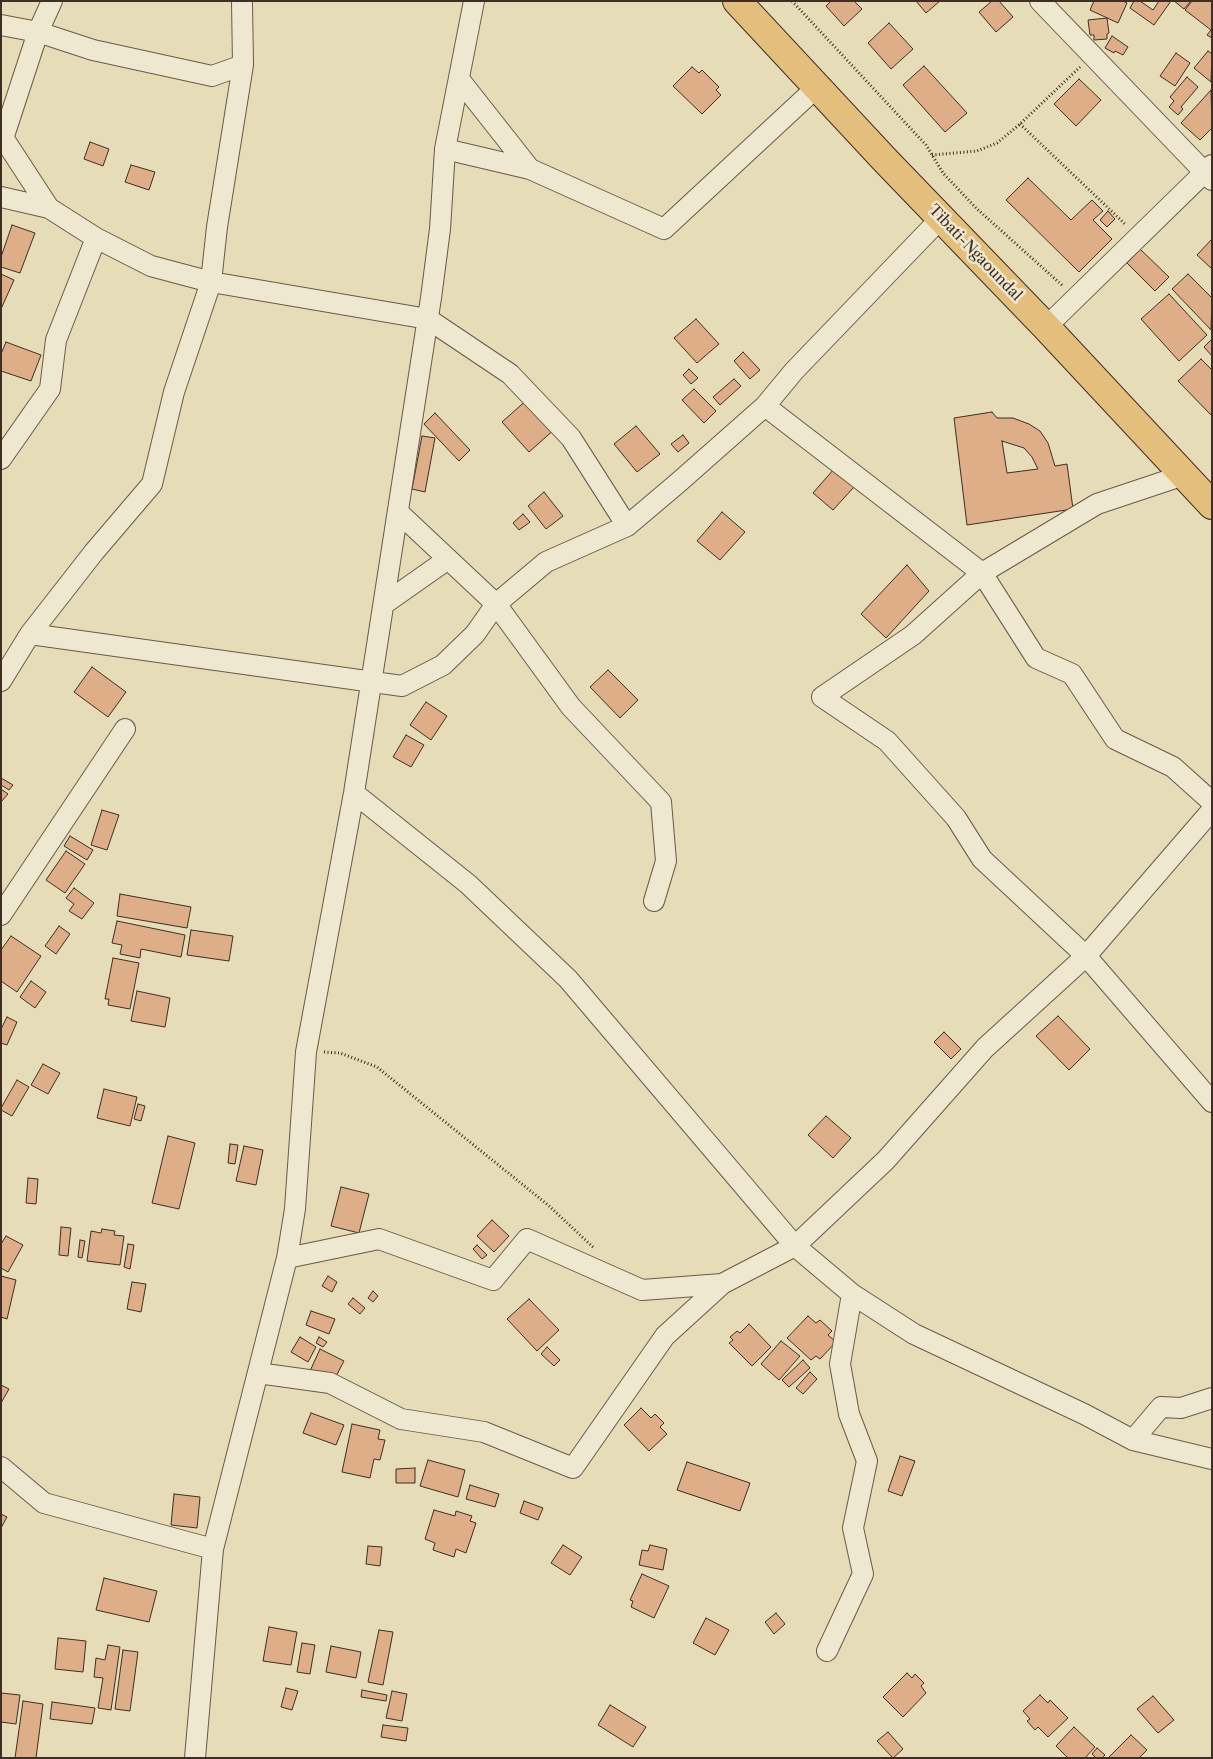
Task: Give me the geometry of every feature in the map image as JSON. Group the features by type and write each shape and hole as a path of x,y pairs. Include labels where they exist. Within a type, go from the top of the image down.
{"highway":[{"name":"Tibati-Ngaoundal","path":"737,1 1212,505"}],"street":[{"path":"49,208 3,142 38,32 52,1"},
{"path":"1,681 30,634 94,552 152,484 174,392 212,282 217,227 243,65 242,1"},
{"path":"196,1758 213,1550 288,1258 295,1209 306,1052 354,793 372,681 428,319 440,229 444,149 474,1"},
{"path":"1040,1 1209,173 1138,237 1046,327"},
{"path":"1,24 38,32 93,50 212,76 243,65"},
{"path":"459,79 530,169"},
{"path":"444,149 530,169 664,229 817,86"},
{"path":"1,197 49,208 96,238 151,266 212,282 428,319 510,374 571,438 627,526"},
{"path":"30,634 402,686 443,665 475,634 496,604 546,562 627,526 765,406 794,372 941,218"},
{"path":"1,459 50,389 56,340 96,238"},
{"path":"765,406 982,573 1036,658 1072,674 1115,739 1173,767 1212,802"},
{"path":"1184,475 1097,504 982,573 913,635 822,697 887,741 956,818 982,859 1086,956 1212,1102"},
{"path":"398,512 496,604 571,707 661,802 666,861 654,901"},
{"path":"384,604 448,559"},
{"path":"1,915 125,729"},
{"path":"354,793 468,884 568,979 795,1246 852,1294 914,1334 1084,1414 1132,1440 1212,1459"},
{"path":"258,1373 330,1383 401,1419 484,1432 573,1468 665,1336 722,1284 795,1246 886,1160 985,1048 1086,956 1212,810"},
{"path":"288,1258 379,1239 492,1280 527,1239 642,1290 722,1284"},
{"path":"827,1651 863,1574 853,1528 867,1461 849,1414 840,1364 852,1294"},
{"path":"1132,1440 1161,1407 1181,1408 1212,1398"},
{"path":"1,1468 44,1503 213,1550"}],"path":[{"path":"792,1 926,145 943,173 976,208 1076,298"},
{"path":"932,155 977,151 997,142 1020,124 1092,55"},
{"path":"1020,124 1138,237"},
{"path":"306,1052 340,1052 377,1067 548,1205 600,1253"}],"building":[{"path":"831,1 854,1 862,9 844,26 826,6"},
{"path":"916,1 940,1 926,13"},
{"path":"992,1 999,1 1013,17 996,32 979,12"},
{"path":"1094,1 1123,1 1127,3 1118,23 1090,10"},
{"path":"1134,1 1140,1 1153,10 1159,1 1171,1 1154,25 1130,8"},
{"path":"1174,1 1191,1 1184,9"},
{"path":"1192,1 1212,1 1212,38 1207,35 1211,30 1185,10"},
{"path":"1107,18 1109,33 1107,34 1107,39 1094,40 1094,35 1090,35 1088,20"},
{"path":"889,23 913,49 891,69 868,43"},
{"path":"1112,36 1128,47 1123,55 1105,48"},
{"path":"1208,51 1212,54 1211,82 1194,68"},
{"path":"1176,53 1190,63 1175,86 1160,76"},
{"path":"924,66 967,113 945,132 903,85"},
{"path":"692,67 699,73 702,70 719,87 716,90 721,95 702,114 673,86"},
{"path":"1187,77 1198,87 1181,107 1183,109 1178,115 1169,107 1174,101 1170,97"},
{"path":"1079,79 1101,100 1076,126 1054,104"},
{"path":"1211,90 1212,128 1200,140 1181,123"},
{"path":"90,142 109,149 103,166 84,159"},
{"path":"131,165 155,172 149,190 125,182"},
{"path":"1028,178 1071,220 1092,200 1103,211 1093,220 1112,239 1079,272 1006,200"},
{"path":"1108,211 1115,219 1107,227 1100,220"},
{"path":"12,225 35,233 20,273 1,267 1,257"},
{"path":"1212,239 1212,269 1197,255"},
{"path":"1140,249 1169,277 1155,291 1127,263"},
{"path":"1,274 14,280 1,309"},
{"path":"1188,274 1212,298 1211,330 1172,289"},
{"path":"1169,294 1207,335 1179,361 1141,319"},
{"path":"696,319 719,344 697,363 674,338"},
{"path":"1212,339 1212,356 1204,347"},
{"path":"6,342 41,355 31,381 1,371 1,354"},
{"path":"743,352 760,370 750,379 734,361"},
{"path":"1201,359 1212,370 1212,416 1178,381"},
{"path":"689,369 698,378 691,384 683,375"},
{"path":"734,379 741,386 720,405 713,397"},
{"path":"694,389 716,411 704,423 682,400"},
{"path":"529,398 556,428 529,452 502,422"},
{"path":"992,412 997,418 1013,418 1029,424 1040,431 1048,443 1055,466 1067,464 1073,509 967,525 954,418","holes":["1002,441 1024,448 1032,457 1038,469 1007,473"]},
{"path":"435,413 470,450 459,461 424,424"},
{"path":"636,426 660,454 637,472 614,444"},
{"path":"683,435 689,443 678,452 671,444"},
{"path":"422,436 435,438 425,492 412,489"},
{"path":"834,469 854,487 833,510 813,493"},
{"path":"544,492 563,516 546,529 528,506"},
{"path":"722,512 745,532 720,560 697,541"},
{"path":"523,514 530,522 519,530 513,523"},
{"path":"907,565 929,591 886,638 861,614"},
{"path":"92,667 126,692 108,717 74,692"},
{"path":"608,670 638,700 620,718 590,687"},
{"path":"426,702 447,716 431,740 410,725"},
{"path":"406,735 424,745 411,767 393,757"},
{"path":"1,778 13,785 9,790 1,785"},
{"path":"1,789 8,794 1,802"},
{"path":"102,810 119,815 107,850 91,845"},
{"path":"70,836 93,850 87,860 64,846"},
{"path":"66,851 85,864 65,893 46,880"},
{"path":"74,888 94,903 82,919 69,911 74,904 66,898"},
{"path":"120,894 191,907 187,928 117,916"},
{"path":"117,921 185,935 181,957 141,949 140,958 120,954 122,945 112,943"},
{"path":"59,926 70,934 56,954 45,946"},
{"path":"191,930 233,936 229,961 187,955"},
{"path":"11,936 41,956 17,992 1,981 1,950"},
{"path":"113,958 139,963 130,1009 108,1005 109,999 105,999"},
{"path":"31,981 46,992 35,1008 20,997"},
{"path":"137,991 170,998 165,1027 131,1021"},
{"path":"1058,1016 1090,1049 1069,1070 1036,1036"},
{"path":"7,1017 17,1022 7,1045 1,1043 1,1029"},
{"path":"944,1032 961,1049 951,1059 934,1042"},
{"path":"43,1064 60,1073 48,1094 31,1085"},
{"path":"17,1080 29,1087 12,1116 1,1110 1,1108"},
{"path":"104,1089 137,1097 130,1126 97,1118"},
{"path":"138,1104 145,1106 141,1121 134,1119"},
{"path":"826,1116 851,1138 833,1158 808,1135"},
{"path":"168,1136 195,1143 179,1209 152,1203"},
{"path":"230,1144 238,1145 235,1164 228,1163"},
{"path":"244,1146 263,1150 256,1185 236,1181"},
{"path":"28,1178 38,1179 36,1204 26,1203"},
{"path":"341,1187 369,1194 359,1233 331,1226"},
{"path":"492,1220 509,1236 494,1252 477,1236"},
{"path":"61,1227 71,1228 68,1256 59,1255"},
{"path":"102,1229 115,1231 114,1235 124,1236 120,1265 87,1261 91,1231 101,1233"},
{"path":"6,1236 23,1245 8,1272 1,1268 1,1244"},
{"path":"80,1240 85,1241 82,1258 78,1257"},
{"path":"128,1244 134,1245 130,1269 124,1267"},
{"path":"477,1245 487,1255 482,1259 473,1249"},
{"path":"1,1276 16,1280 7,1319 1,1317"},
{"path":"328,1276 337,1282 332,1292 322,1286"},
{"path":"132,1282 146,1284 141,1312 127,1309"},
{"path":"373,1291 378,1296 373,1302 368,1298"},
{"path":"353,1298 365,1308 360,1314 348,1304"},
{"path":"529,1299 559,1330 537,1351 507,1319"},
{"path":"311,1311 335,1319 329,1334 306,1325"},
{"path":"808,1316 816,1323 820,1320 832,1331 828,1335 836,1342 820,1359 816,1356 811,1360 787,1338"},
{"path":"749,1324 771,1347 752,1366 729,1343 733,1340 730,1337 737,1331 740,1333"},
{"path":"300,1337 316,1347 308,1362 291,1352"},
{"path":"319,1337 327,1342 323,1347 316,1343"},
{"path":"781,1341 800,1356 779,1380 761,1364"},
{"path":"547,1347 560,1360 554,1366 541,1354"},
{"path":"320,1349 344,1361 333,1382 310,1371"},
{"path":"803,1360 810,1368 789,1387 782,1380"},
{"path":"810,1372 817,1379 803,1394 796,1388"},
{"path":"1,1385 9,1389 1,1403"},
{"path":"641,1408 651,1418 655,1414 664,1423 660,1427 667,1434 649,1451 624,1425"},
{"path":"311,1413 344,1425 336,1445 303,1433"},
{"path":"352,1424 380,1430 378,1439 385,1440 380,1460 374,1459 370,1478 342,1472"},
{"path":"900,1456 915,1461 902,1496 888,1491"},
{"path":"428,1460 465,1470 458,1497 420,1486"},
{"path":"687,1462 750,1483 740,1511 677,1490"},
{"path":"415,1468 415,1483 396,1483 396,1469"},
{"path":"470,1485 499,1494 495,1507 466,1499"},
{"path":"174,1494 200,1497 197,1528 171,1525"},
{"path":"524,1501 543,1508 538,1520 520,1513"},
{"path":"434,1510 455,1516 456,1511 472,1516 470,1521 476,1523 466,1553 456,1549 454,1557 433,1550 435,1543 425,1539"},
{"path":"1,1514 7,1517 1,1528"},
{"path":"563,1545 582,1557 570,1575 551,1563"},
{"path":"650,1545 667,1549 663,1570 639,1565 642,1550 648,1551"},
{"path":"368,1546 382,1547 380,1566 366,1564"},
{"path":"642,1574 669,1586 654,1618 631,1607 633,1601 630,1600"},
{"path":"104,1578 157,1591 149,1622 96,1610"},
{"path":"776,1613 785,1624 774,1634 765,1622"},
{"path":"706,1618 729,1630 715,1655 693,1643"},
{"path":"269,1627 297,1632 291,1665 263,1661"},
{"path":"379,1630 393,1632 383,1685 368,1682"},
{"path":"58,1638 86,1641 83,1672 55,1669"},
{"path":"302,1643 315,1645 310,1674 297,1672"},
{"path":"108,1645 120,1647 111,1710 98,1708 103,1678 94,1677 96,1658 105,1660"},
{"path":"331,1646 361,1652 356,1678 326,1672"},
{"path":"123,1650 138,1652 130,1711 115,1709"},
{"path":"907,1673 912,1678 915,1674 924,1683 921,1686 926,1693 903,1717 883,1697"},
{"path":"286,1688 298,1691 292,1710 281,1707"},
{"path":"362,1690 387,1695 386,1701 361,1697"},
{"path":"392,1691 407,1694 402,1721 386,1718"},
{"path":"1,1693 20,1695 16,1724 1,1722"},
{"path":"1040,1695 1048,1703 1050,1700 1068,1718 1048,1737 1038,1727 1035,1730 1027,1721 1030,1719 1023,1711"},
{"path":"1153,1696 1174,1720 1158,1733 1137,1709"},
{"path":"23,1701 43,1704 36,1758 15,1758"},
{"path":"52,1702 95,1708 92,1724 50,1719"},
{"path":"610,1705 646,1727 633,1747 598,1725"},
{"path":"383,1725 408,1728 406,1741 381,1737"},
{"path":"1074,1727 1095,1747 1085,1758 1068,1758 1056,1746"},
{"path":"888,1732 903,1749 893,1758 877,1741"},
{"path":"1131,1735 1147,1750 1139,1758 1108,1758"},
{"path":"1097,1748 1105,1755 1102,1758 1096,1758 1092,1754"}]}
